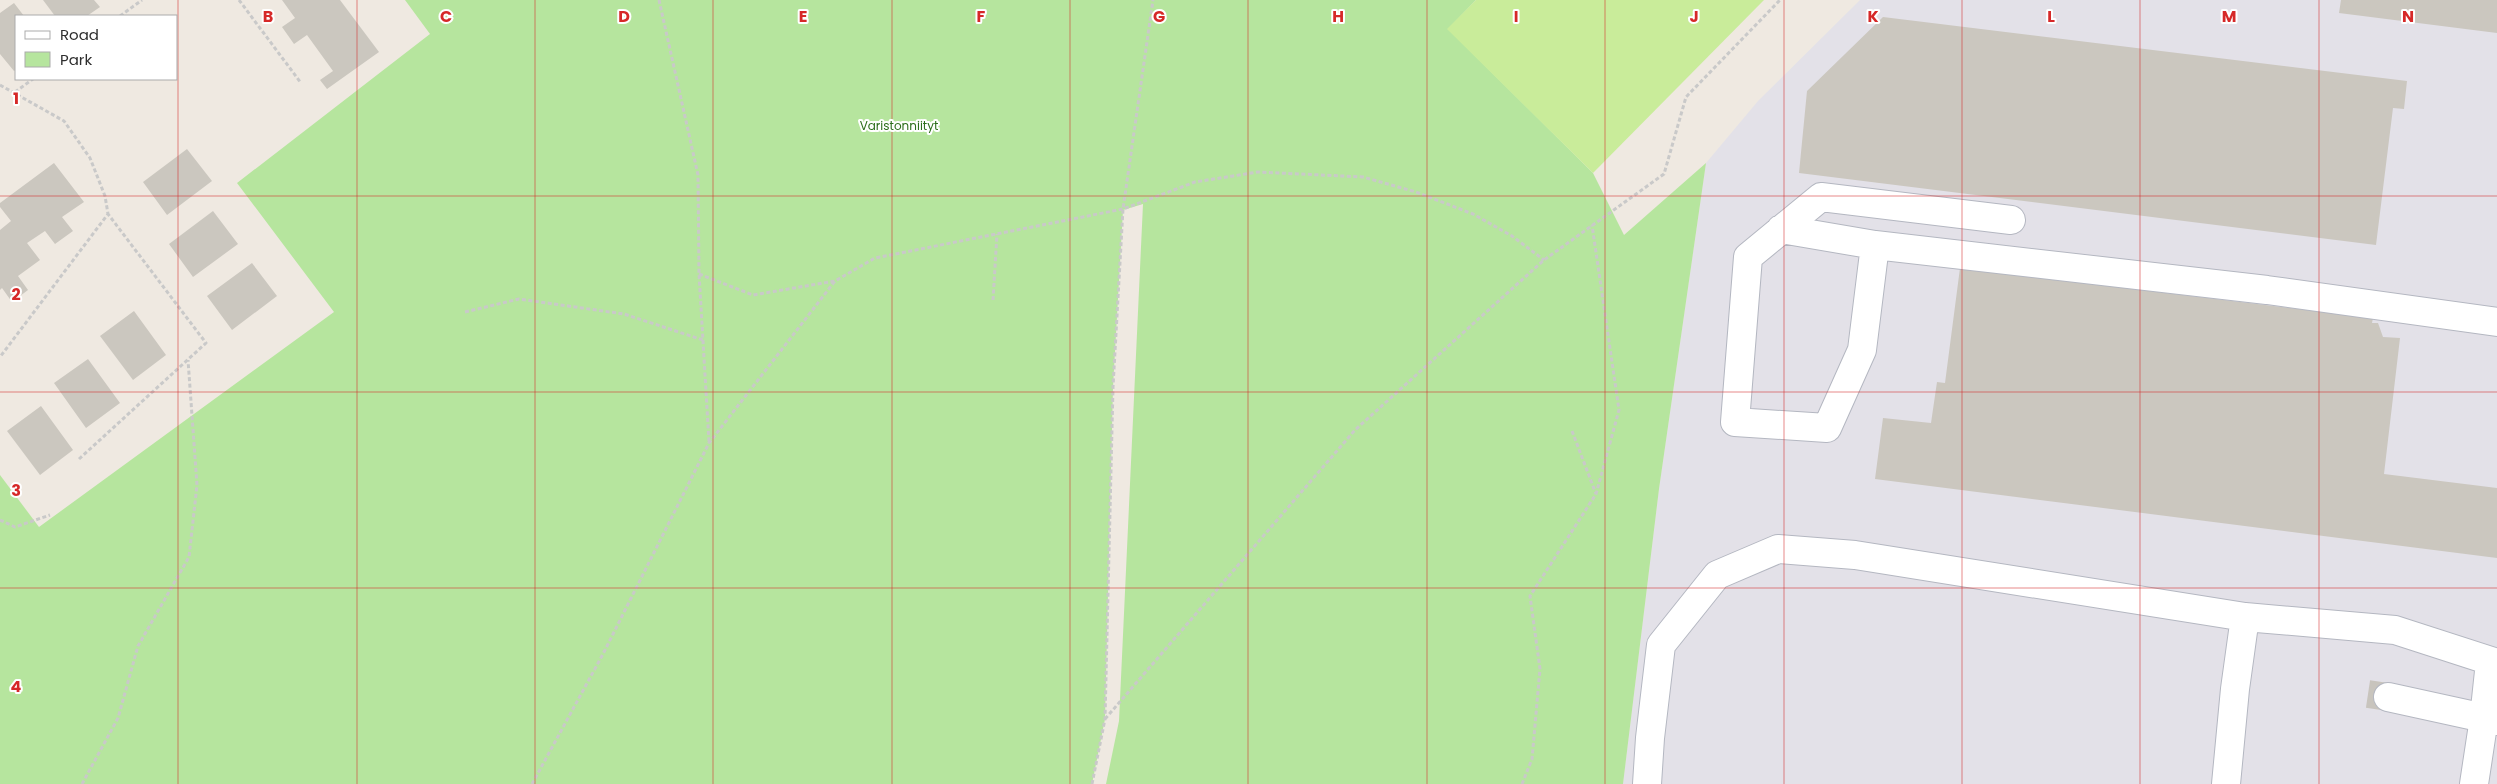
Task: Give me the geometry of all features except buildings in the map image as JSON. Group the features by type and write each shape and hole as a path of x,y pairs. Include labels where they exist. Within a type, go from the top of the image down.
{"lane":[{"path":"1875,245 1862,350 1827,428 1735,422 1748,257 1822,197 2011,220"},
{"path":"1781,229 1875,245 2267,290 2497,322"},
{"path":"1647,784 1650,738 1662,645 1717,575 1778,549 1855,555 2245,617 2395,630 2494,663 2491,720 2474,784"},
{"path":"2226,784 2234,688 2245,617"},
{"path":"2388,697 2491,720"}],"path":[{"path":"121,15 142,0"},
{"path":"239,0 301,83"},
{"path":"660,0 698,175 699,274 709,443"},
{"path":"1092,784 1105,719 1113,387 1123,209 1153,0"},
{"path":"1105,719 1355,430 1544,260 1664,174 1686,97 1780,0"},
{"path":"15,92 32,80"},
{"path":"0,85 64,121 90,158 105,196 108,214 206,343 79,459"},
{"path":"699,274 753,295 835,281 875,258 1123,209 1195,182 1258,172 1363,177 1416,192 1473,214 1512,236 1544,260"},
{"path":"0,357 108,214"},
{"path":"1522,784 1532,758 1540,669 1530,596 1596,494 1618,410 1592,226"},
{"path":"993,300 997,234"},
{"path":"532,784 603,654 709,443 835,281"},
{"path":"465,312 518,299 624,314 703,340"},
{"path":"82,784 118,718 138,646 189,557 197,485 188,360"},
{"path":"1572,431 1596,494"},
{"path":"0,520 15,527 50,515"}],"shaded area":[{"path":"1860,0 2497,0 2497,784 1623,784 1659,489 1706,163 1758,101"}],"green space":[{"name":"Varistonniityt","path":"405,0 1476,0 1448,29 1593,173 1624,235 1706,163 1659,489 1623,784 1106,784 1119,721 1143,204 1123,210 1113,387 1105,719 1092,784 0,784 0,475 39,527 334,312 237,183 430,34"},
{"path":"1476,0 1764,0 1593,173 1447,29"}],"tunnel":[{"path":"2368,694 2388,697"}]}
